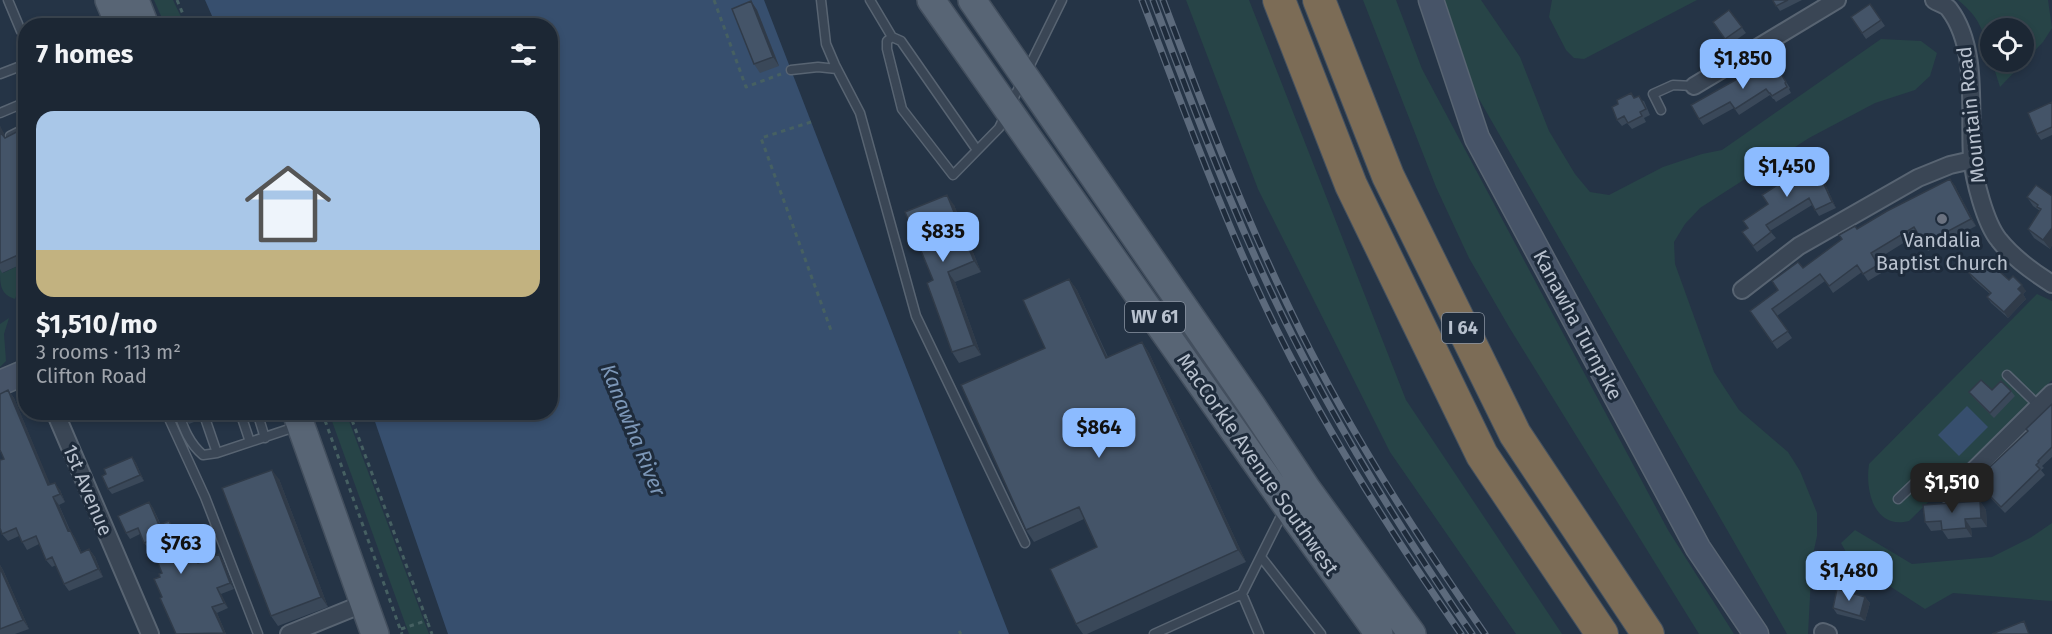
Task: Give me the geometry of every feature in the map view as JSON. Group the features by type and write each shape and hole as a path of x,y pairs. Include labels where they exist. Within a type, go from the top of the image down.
{"highway":[{"name":"I 64","path":"1279,0 1351,184 1482,454 1602,634"},
{"name":"I 64","path":"1319,0 1388,176 1515,434 1648,634"}],"main road":[{"path":"123,18 135,0"},
{"name":"MacCorkle Avenue Southwest","path":"932,0 1009,111 1297,497 1412,634"},
{"name":"MacCorkle Avenue Southwest","path":"972,0 1252,406 1297,497 1379,634"},
{"name":"Kanawha Turnpike","path":"1431,0 1477,138 1698,549 1756,634"},
{"path":"0,383 18,375"},
{"path":"307,420 365,603 393,632"}],"street":[{"path":"1694,86 1837,0"},
{"name":"Mountain Road","path":"1934,0 1948,8 1964,38 1971,80 1972,160 1981,203 1998,239 2029,269 2052,284"},
{"path":"1742,290 1799,246 1868,206 1937,170 1972,160"},
{"path":"1952,492 2052,393"},
{"name":"1st Avenue","path":"58,420 150,634"},
{"path":"289,634 365,603"}],"lane":[{"path":"8,0 18,24"},
{"path":"821,0 826,44 860,113 916,316 1024,543"},
{"path":"870,0 892,37 900,40 977,150"},
{"path":"892,37 886,41 886,49 902,109 952,175 999,128 1062,0"},
{"path":"0,75 18,67"},
{"path":"791,70 818,67 837,69"},
{"path":"1660,110 1653,94 1673,85 1694,86"},
{"path":"0,113 18,105"},
{"path":"10,136 18,132"},
{"path":"2007,375 2039,406"},
{"path":"170,420 205,498 258,634"},
{"path":"181,420 193,447 203,455 265,438 300,420"},
{"path":"206,420 217,453"},
{"path":"243,420 250,442"},
{"path":"259,420 265,438"},
{"path":"1898,499 1926,475 1945,482 1952,492"},
{"path":"1154,634 1242,594 1297,497"},
{"path":"1261,557 1321,634"},
{"path":"1242,594 1258,634"}],"path":[{"path":"177,0 185,18"},
{"path":"714,0 746,87 791,70"},
{"path":"810,122 761,138 832,333"},
{"path":"307,420 393,632 428,620"},
{"path":"352,420 432,634"}],"green space":[{"path":"154,0 173,0 182,18 162,18"},
{"path":"1186,0 1249,0 1406,400 1562,634 1516,634 1390,452 1258,189"},
{"path":"1363,0 1396,0 1422,69 1668,530 1734,634 1699,634 1509,327 1469,258 1436,187"},
{"path":"1439,0 1481,0 1520,57 1549,131 1575,174 1590,192 1609,195 1663,167 1722,150 1881,39 1921,41 1937,53 1930,76 1915,90 1875,103 1809,138 1700,208 1685,224 1674,242 1675,264 1714,372 1739,410 1788,452 1800,471 1817,513 1808,634 1787,634 1464,73"},
{"path":"1552,0 1697,0 1584,59 1574,58 1566,50 1549,17"},
{"path":"1958,0 2048,0 2052,28 2034,51 2034,18 1980,18 1980,25 1972,13"},
{"path":"1995,72 2014,72 2000,87"},
{"path":"18,266 18,292 15,299 6,294 2,288 0,267 3,273"},
{"path":"2037,294 2052,301 2052,380 1909,521 1887,520 1874,506 1869,485 1869,464"},
{"path":"9,318 4,334 6,361 0,367 0,324"},
{"path":"332,420 349,420 429,634 409,634"},
{"path":"2052,523 2052,601 1953,593 1925,609 1851,561 1841,543 1855,530 1912,564 1992,557 2030,538"}],"water":[{"name":"Kanawha River","path":"205,0 764,0 1009,634 448,634 374,420 558,420 558,18 213,18"},
{"path":"1967,406 1988,427 1959,456 1938,435"}],"building":[{"path":"1773,0 1788,0 1776,6"},
{"path":"751,1 773,57 754,64 732,9"},
{"path":"1870,4 1881,20 1862,33 1851,17"},
{"path":"1729,10 1742,27 1725,39 1713,22"},
{"path":"1774,62 1787,87 1772,96 1766,89 1735,109 1730,102 1699,119 1691,105 1762,65 1765,68"},
{"path":"1631,93 1634,98 1639,96 1646,109 1640,112 1642,116 1628,123 1624,116 1617,120 1612,107 1618,104 1617,100"},
{"path":"2052,102 2052,127 2037,134 2028,113"},
{"path":"18,131 18,255 0,263 0,132 5,138"},
{"path":"1789,154 1804,175 1817,169 1832,202 1815,210 1809,198 1766,225 1771,232 1753,246 1742,232 1748,228 1743,221 1768,204 1762,195 1787,179 1776,163"},
{"path":"1950,179 1971,219 1924,244 1914,227 1871,253 1878,265 1863,274 1857,265 1829,286 1820,274 1772,309 1788,331 1772,342 1750,311 1778,290 1772,281 1798,262 1803,268 1842,239 1839,235 1855,226 1857,229"},
{"path":"2036,185 2052,196 2052,228 2043,240 2028,229 2041,209 2027,197"},
{"path":"947,195 974,261 948,272 974,345 952,352 927,283 933,280 905,212"},
{"path":"1983,257 2009,280 2013,276 2022,285 2018,289 2022,293 2004,312 1987,297 1991,293 1969,273"},
{"path":"1069,279 1106,358 1142,342 1238,550 1076,624 1050,569 1097,547 1079,507 1026,530 961,385 1045,348 1023,300"},
{"path":"1981,380 1992,390 2001,381 2011,391 1990,413 1969,392"},
{"path":"8,390 18,414 18,420 21,420 48,485 55,483 60,494 53,497 68,531 70,530 81,553 89,549 98,569 64,584 52,557 46,560 36,536 22,542 16,528 2,534 0,528 0,460 4,459 0,450 0,394"},
{"path":"2052,404 2052,447 2038,461 2036,465 2040,469 2001,507 1975,481 2028,431 2026,429"},
{"path":"132,457 140,475 108,489 102,476 106,474 104,469"},
{"path":"272,470 321,597 271,616 222,488"},
{"path":"1980,501 1981,518 1965,519 1966,528 1942,530 1941,521 1925,522 1923,505"},
{"path":"149,502 159,525 169,521 177,538 185,535 198,563 219,554 230,583 217,588 224,603 212,607 224,633 176,634 154,579 160,577 159,574 162,573 149,541 144,543 138,528 126,533 118,516"},
{"path":"0,568 23,620 0,629"},
{"path":"1837,589 1865,597 1860,616 1833,608"},
{"path":"2024,621 2029,634 1992,634"}],"railway":[{"path":"1142,0 1199,151 1283,343 1354,471 1461,634"},
{"path":"1153,0 1218,170 1283,318 1332,411 1385,502 1472,634"},
{"path":"1163,0 1245,209 1301,332 1342,410 1387,486 1485,634"}],"place":[{"name":"Vandalia Baptist Church","path":"1942,219"}]}
